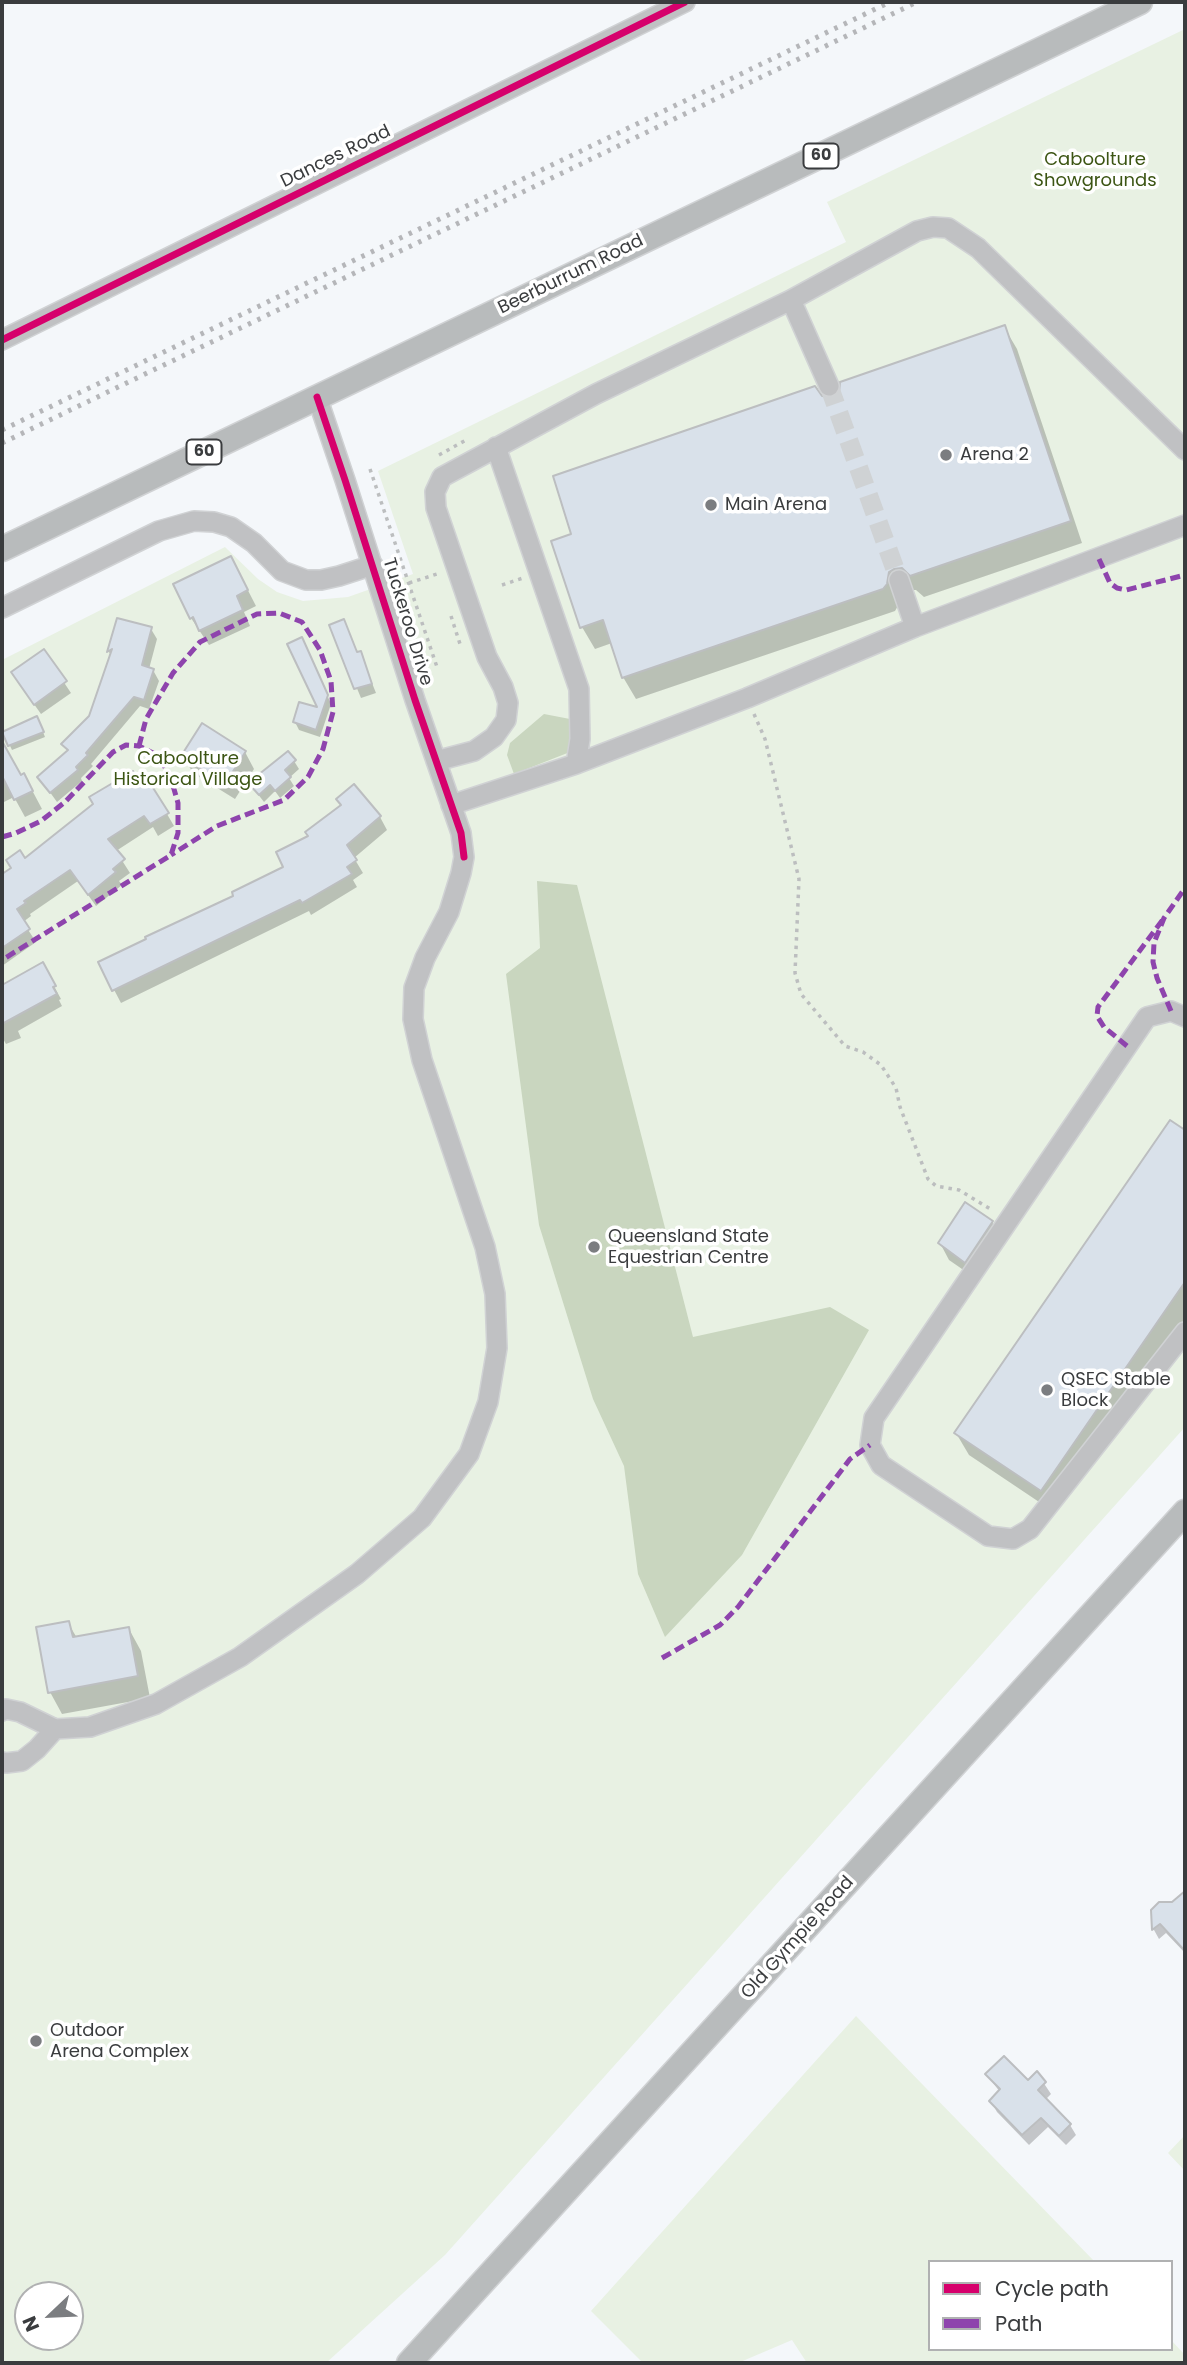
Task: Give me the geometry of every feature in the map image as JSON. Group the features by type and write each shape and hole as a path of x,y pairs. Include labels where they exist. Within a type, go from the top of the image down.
{"main road":[{"name":"Beerburrum Road","path":"2,549 1140,2"},
{"name":"Old Gympie Road","path":"409,2363 1185,1512"}],"street":[{"name":"Dances Road","path":"2,340 685,2"},
{"path":"436,761 474,751 494,737 506,720 508,703 487,657 436,508 435,492 442,477 596,394 790,300 917,231 933,227 948,229 978,248 1185,450"},
{"path":"790,300 829,386"},
{"name":"Tuckeroo Drive","path":"55,1729 90,1727 156,1704 240,1657 357,1574 422,1518 469,1454 488,1402 497,1348 495,1294 485,1247 422,1060 413,1019 414,988 425,958 449,912 464,857 461,833 317,397"},
{"path":"496,447 579,689 580,739 576,764"},
{"path":"2,608 159,531 194,521 214,522 231,527 254,543 282,571 306,580 339,576 373,565"},
{"path":"451,805 576,764 747,698 915,627 1185,525"},
{"path":"899,580 915,627"},
{"path":"1185,1017 1171,1010 1147,1017 874,1418 870,1445 881,1465 988,1536 1013,1539 1030,1529 1185,1332"},
{"path":"2,1712 6,1709 20,1712 55,1729 37,1749 22,1760 2,1762"}],"path":[{"path":"370,469 438,670"},
{"path":"747,698 765,739 799,879 795,973 801,994 845,1046 863,1052 881,1065 896,1088 900,1107 928,1179 936,1186 959,1190 1009,1220"}],"green space":[{"name":"Queensland State Equestrian Centre","path":"1185,29 1185,1427 445,2255 326,2363 2,2363 2,660 225,547 258,579 277,592 303,601 348,597 413,574 378,471 846,242 827,202"},
{"path":"544,714 570,719 573,732 570,752 514,774 507,755 510,743"},
{"path":"537,881 577,885 693,1337 830,1307 869,1330 742,1555 665,1637 638,1574 624,1466 593,1399 539,1225 506,974 540,948"},
{"path":"856,2016 1093,2260 928,2260 928,2351 1173,2351 1173,2342 1185,2355 1183,2363 807,2363 792,2340 738,2363 643,2363 591,2311"},
{"path":"1185,2135 1185,2171 1168,2153"}],"building":[{"name":"Main Arena","path":"1005,325 1071,521 910,576 902,568 894,569 889,572 887,584 883,589 622,678 603,620 580,628 551,541 571,534 553,476 815,386 822,396 833,397 839,393 840,382"},
{"path":"231,556 248,590 237,596 243,610 199,631 173,584"},
{"path":"117,618 152,627 142,665 154,669 144,700 134,697 86,753 88,755 76,767 78,770 50,793 37,777 68,750 61,744 89,716 112,649 107,652"},
{"path":"344,619 357,652 361,651 372,684 354,689 329,625"},
{"path":"302,637 328,695 316,730 293,722 299,702 317,707 287,644"},
{"path":"44,649 67,681 34,705 11,672"},
{"path":"37,716 44,732 8,746 2,732"},
{"path":"202,723 246,751 225,784 181,756"},
{"path":"2,741 33,791 14,800 2,776"},
{"path":"288,751 296,760 285,770 291,777 275,791 270,785 259,795 248,783"},
{"path":"133,771 136,776 143,772 169,813 150,824 144,816 108,839 125,859 113,869 116,872 88,895 70,870 24,901 26,903 17,909 30,929 2,948 2,874 11,868 6,860 20,850 25,858 93,804 89,797"},
{"path":"354,784 381,816 347,845 357,860 347,867 352,874 302,903 300,900 112,991 98,962 233,896 232,892 283,867 276,852 308,836 305,832 341,805 336,799"},
{"path":"43,962 56,986 53,987 57,994 2,1024 2,985"},
{"path":"1170,1120 1185,1130 1185,1282 1041,1491 954,1433"},
{"path":"965,1202 993,1221 965,1263 938,1243"},
{"path":"69,1621 73,1637 129,1627 138,1676 48,1693 36,1627"},
{"path":"1185,1891 1185,1951 1160,1924 1152,1930 1151,1910 1159,1902 1172,1902"},
{"path":"1004,2056 1028,2080 1037,2071 1046,2082 1038,2090 1071,2124 1059,2136 1041,2118 1022,2135 989,2101 1000,2089 985,2074"}],"tunnel":[{"path":"829,386 899,580"}],"railway":[{"path":"2,430 890,2"},
{"path":"2,443 917,2"}],"marked path":[{"path":"1099,559 1110,583 1126,590 1185,575"},
{"path":"139,746 146,719 173,673 200,642 257,614 279,613 302,622 320,650 331,681 333,712 323,749 308,777 284,800 217,826 171,855"},
{"path":"2,837 41,821 65,802 113,752 126,745 139,746 157,755 170,775 178,803 178,833 171,855 2,960"},
{"path":"1171,1011 1157,978 1153,962 1154,943 1164,918 1185,888"},
{"path":"1127,1046 1104,1027 1097,1016 1098,1007 1164,918"},
{"path":"662,1658 720,1625 738,1607 850,1459 870,1445"}],"cycle path":[{"path":"2,340 685,2"},
{"path":"317,397 461,833 464,857"}],"place":[{"name":"Arena 2","path":"946,455"},
{"name":"Main Arena","path":"711,505"},
{"name":"Queensland State Equestrian Centre","path":"594,1247"},
{"name":"QSEC Stable Block","path":"1047,1390"},
{"name":"Outdoor Arena Complex","path":"36,2041"}],"park label":[{"name":"Caboolture Showgrounds","path":"1095,170"},
{"name":"Caboolture Historical Village","path":"188,769"}]}
